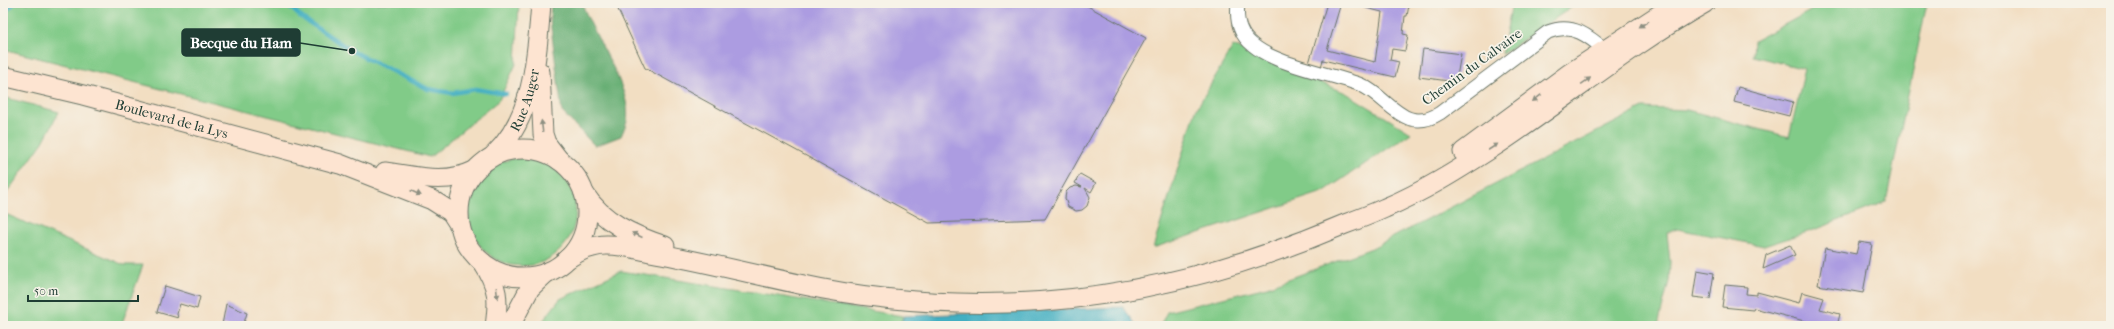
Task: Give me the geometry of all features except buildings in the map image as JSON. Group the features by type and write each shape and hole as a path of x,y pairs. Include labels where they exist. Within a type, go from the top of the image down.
{"main road":[{"name":"Rue Auger","path":"491,157 510,137 522,114 532,78 539,34 541,3"},
{"path":"510,326 530,288 547,272 584,249 609,245 727,267 826,290 890,298 969,303 1043,301 1121,291 1200,276 1288,248 1347,223 1438,169 1610,55 1677,3"},
{"path":"1610,55 1659,31 1705,3"},
{"name":"Rue Auger","path":"539,34 542,124 546,143 559,160"},
{"name":"Boulevard de la Lys","path":"3,76 83,95 340,164 434,179 456,178 474,171"},
{"path":"495,326 498,308 496,286 483,263 468,246 460,226 459,211 461,197 466,183 474,171 491,157 514,149 530,149 545,153 559,160 571,171 583,192 596,210 619,226 659,244 727,267"},
{"name":"Boulevard de la Lys","path":"340,164 432,200 451,212 460,226"},
{"path":"567,259 578,247 586,224 587,208 583,192"},
{"path":"483,263 496,271 510,276 532,276 547,272"}],"street":[{"name":"Chemin du Calvaire","path":"1238,3 1241,31 1251,43 1263,51 1289,64 1360,85 1398,114 1416,120 1429,119 1440,113 1548,32 1556,28 1563,27 1577,31 1610,55"}],"green space":[{"path":"3,3 519,3 516,64 499,100 430,157 3,49"},
{"path":"551,3 582,3 618,78 624,94 627,108 627,121 621,136 595,146 562,112 550,20"},
{"path":"1512,3 1578,3 1502,54"},
{"path":"1825,3 1927,3 1886,202 1817,229 1764,246 1677,229 1667,233 1670,262 1669,281 1659,326 1160,326 1167,312 1267,287 1372,248 1643,108 1687,110 1789,137 1805,69 1753,56 1754,41"},
{"path":"1233,46 1346,93 1411,133 1323,192 1153,248 1196,110"},
{"path":"3,97 59,112 43,142 3,198"},
{"path":"522,158 543,162 560,174 572,191 576,212 572,233 560,250 543,262 522,266 501,262 484,250 472,233 468,212 472,191 484,174 501,162"},
{"path":"3,213 124,265 143,265 121,326 3,326"},
{"path":"621,271 903,316 900,326 539,326 560,299"}],"water":[{"path":"1123,307 1137,326 900,326 904,316"}],"waterway":[{"path":"3,13 14,3"},
{"path":"286,3 301,17 352,51 428,89 452,93 476,89 506,94"}],"place":[{"name":"Becque du Ham","path":"352,51"}]}
